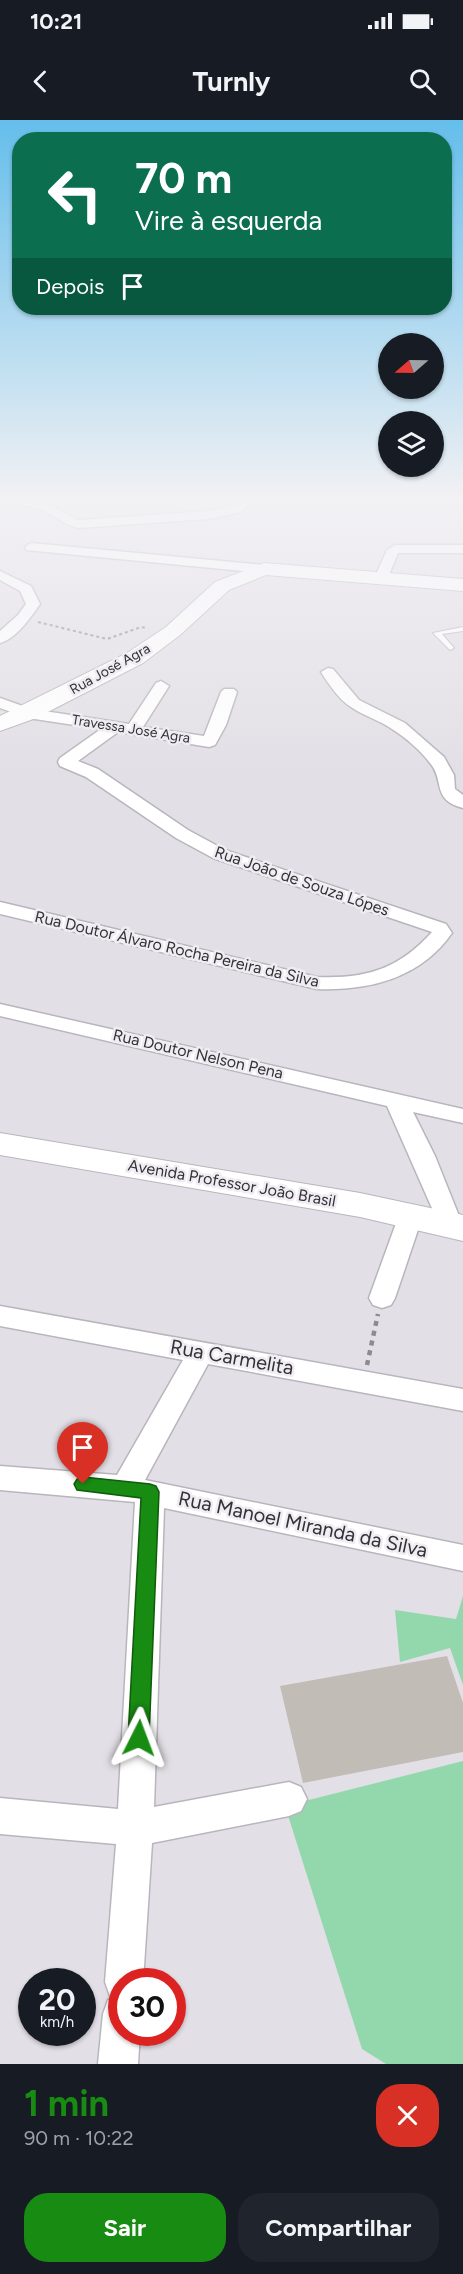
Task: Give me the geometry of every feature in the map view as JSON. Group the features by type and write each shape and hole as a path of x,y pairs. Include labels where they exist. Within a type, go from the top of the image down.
{"street":[{"path":"0,639 23,618 33,604 26,590"},
{"name":"Rua José Agra","path":"0,724 28,713 135,658 173,631 218,590"},
{"path":"328,672 354,703 399,726 438,761 446,775 447,791 463,803"},
{"path":"133,729 161,686"},
{"name":"Travessa José Agra","path":"0,703 28,713 210,741 229,692"},
{"name":"Rua João de Souza Lópes","path":"115,727 66,762 92,773 182,834 219,854 441,929"},
{"name":"Rua Doutor Álvaro Rocha Pereira da Silva","path":"0,908 317,983 359,982 405,967 442,933 441,929"},
{"name":"Rua Doutor Nelson Pena","path":"0,1011 463,1116"},
{"path":"396,1100 457,1226"},
{"name":"Avenida Professor João Brasil","path":"0,1144 194,1175 411,1215 457,1226"},
{"path":"382,1298 411,1215"},
{"name":"Rua Carmelita","path":"0,1316 463,1400"},
{"path":"125,1968 135,1828 138,1490 202,1351"},
{"name":"Rua Manoel Miranda da Silva","path":"0,1478 138,1490 463,1558"},
{"path":"0,1816 135,1828 289,1798"},
{"path":"118,2064 119,2046"}],"lane":[{"path":"450,648 437,633 463,629"}],"path":[{"path":"23,618 107,639 141,627 173,631"},
{"path":"363,1381 382,1298"}],"green space":[{"path":"463,1596 463,1685 450,1648 400,1662 395,1610 456,1619"},
{"path":"463,1761 463,2064 386,2064 362,2049 285,1806"}],"building":[{"path":"447,1656 463,1703 463,1752 303,1783 280,1686"}],"route":[{"path":"83,1484 150,1492 139,1738"}]}
